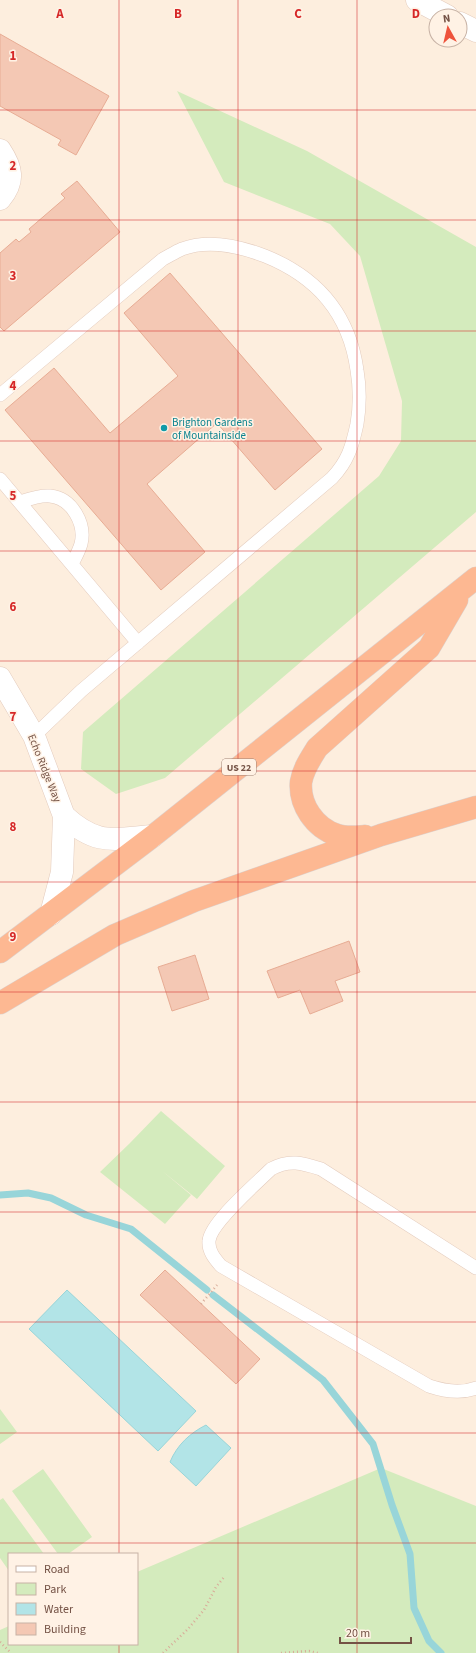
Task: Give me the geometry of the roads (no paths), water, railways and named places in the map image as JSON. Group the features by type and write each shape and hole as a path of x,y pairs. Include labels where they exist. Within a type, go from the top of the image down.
{"highway":[{"path":"381,835 347,837 336,835 314,820 307,810 302,796 301,781 307,764 317,748 429,648 470,584"},
{"name":"US 22","path":"0,952 152,836 470,584"},
{"path":"0,1003 115,935 194,902 381,835 476,807"}],"street":[{"path":"417,0 432,8"},
{"path":"0,150 10,169 8,190 0,199"},
{"name":"Echo Ridge Way","path":"0,678 34,736 64,816 62,872 51,914"},
{"name":"Echo Ridge Way","path":"64,816 84,832 105,839 152,836"}],"lane":[{"path":"0,395 162,259 182,249 200,244 237,247 257,253 281,263 301,274 317,287 329,300 340,316 349,334 355,356 360,394 359,412 351,449 343,466 332,478 81,691 34,736"},
{"path":"0,479 138,643"},
{"path":"20,502 49,496 64,501 74,511 81,524 82,538 81,544 72,564"},
{"path":"476,1268 321,1169 296,1163 281,1163 271,1169 219,1222 211,1232 208,1243 212,1256 221,1266 429,1386 443,1391 459,1392 476,1388"}],"water":[{"path":"67,1290 196,1411 158,1451 29,1329"},
{"path":"206,1425 231,1448 196,1486 170,1462 180,1445"}],"waterway":[{"path":"0,1195 28,1193 51,1198 86,1215 131,1229 207,1290"},
{"path":"213,1295 323,1380 373,1444 392,1505 410,1554 414,1608 429,1641 441,1653"}],"place":[{"name":"Brighton Gardens of Mountainside","path":"164,428"}]}
